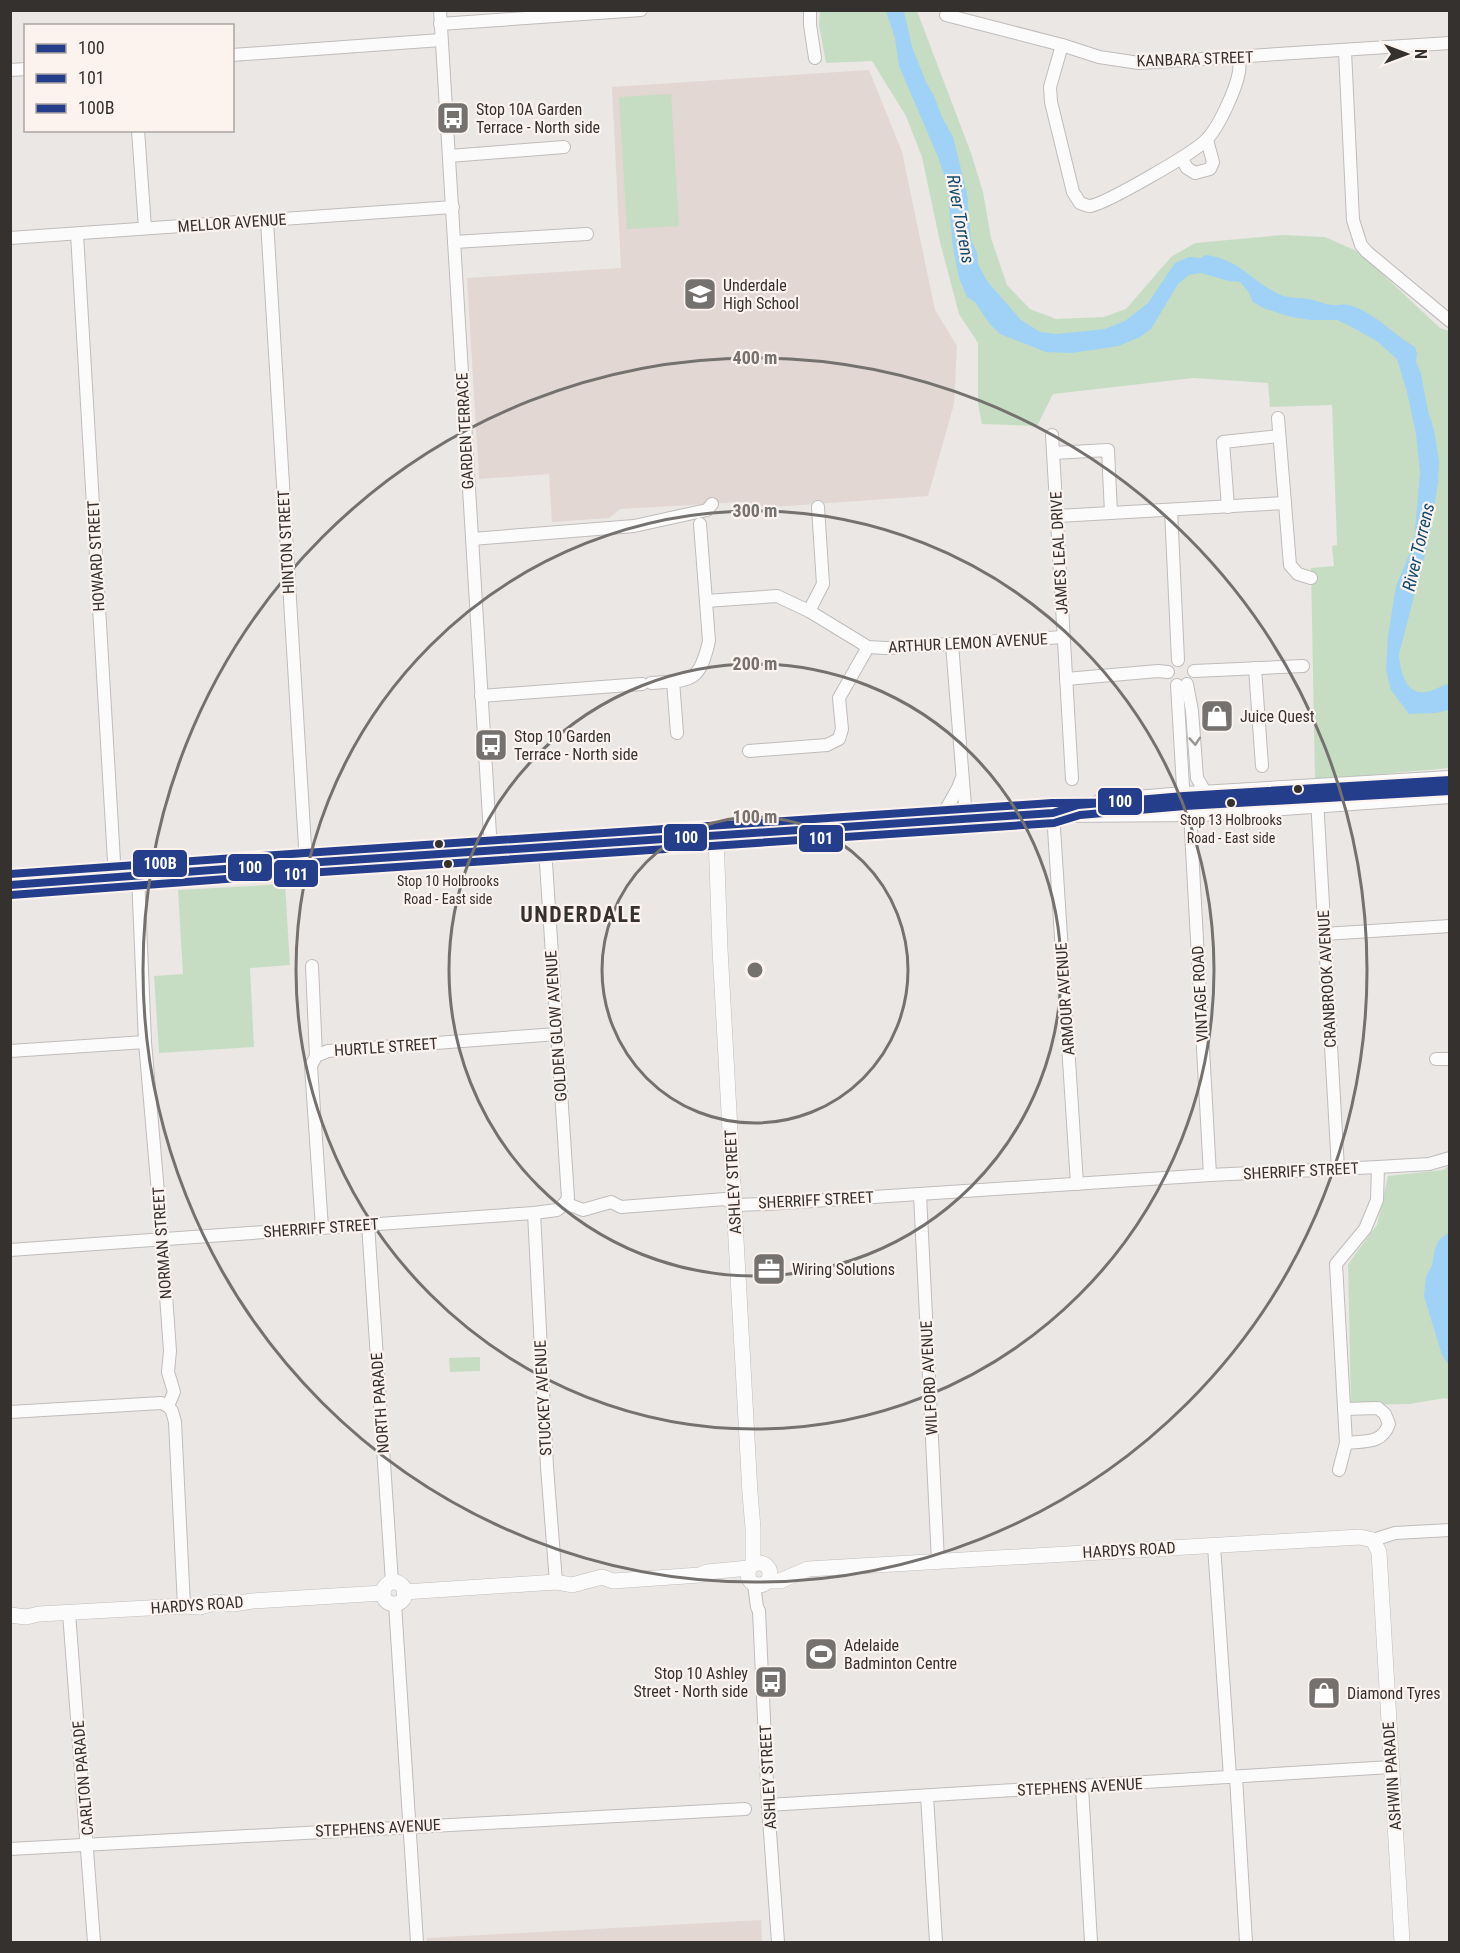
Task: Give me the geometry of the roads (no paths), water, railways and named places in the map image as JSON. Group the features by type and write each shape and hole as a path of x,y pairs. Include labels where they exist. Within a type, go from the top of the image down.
{"main road":[{"path":"10,885 940,820 1186,807 1317,796 1449,780"},
{"path":"1186,807 1207,795 1449,794"}],"street":[{"name":"GARDEN TERRACE","path":"440,10 491,851"},
{"path":"441,24 641,10"},
{"path":"810,10 815,58"},
{"name":"KANBARA STREET","path":"946,15 1099,57 1139,63 1449,44"},
{"path":"234,55 441,40"},
{"path":"1062,45 1050,87 1050,95 1073,192 1080,203 1089,206 1182,159 1207,140 1217,126 1225,108 1239,72 1239,58"},
{"path":"1345,51 1353,220 1361,245 1449,321"},
{"path":"138,132 145,228"},
{"path":"1182,159 1187,168 1195,172 1210,169 1213,162 1207,140"},
{"path":"449,156 564,147"},
{"name":"MELLOR AVENUE","path":"10,238 453,207"},
{"name":"HINTON STREET","path":"267,221 306,863"},
{"name":"HOWARD STREET","path":"76,234 115,878"},
{"path":"454,242 587,234"},
{"path":"1278,418 1290,565 1298,574 1311,578"},
{"name":"JAMES LEAL DRIVE","path":"1052,435 1072,779"},
{"path":"1228,507 1223,442 1279,436"},
{"path":"1053,453 1108,450 1111,513"},
{"path":"1058,516 1285,503"},
{"path":"472,538 634,526 707,510 712,504"},
{"path":"808,611 823,584 818,507"},
{"path":"1170,510 1179,660"},
{"path":"481,696 686,680 698,672 709,640 700,524"},
{"name":"ARTHUR LEMON AVENUE","path":"706,601 777,596 868,646 885,648 1063,637"},
{"path":"952,644 962,776 974,811 973,818"},
{"path":"749,751 827,745 839,739 842,729 839,698 868,646"},
{"path":"1182,685 1193,679 1194,671 1187,661 1179,660 1171,664 1168,672 1170,680 1182,685 1192,711 1197,778 1207,795"},
{"path":"1194,671 1303,666"},
{"path":"1255,668 1262,766"},
{"path":"1066,679 1168,672"},
{"path":"673,681 677,733"},
{"name":"VINTAGE ROAD","path":"1182,685 1186,807 1210,1175"},
{"path":"940,820 962,776"},
{"name":"CRANBROOK AVENUE","path":"1317,796 1338,1169"},
{"name":"ARMOUR AVENUE","path":"1053,813 1077,1184"},
{"name":"ASHLEY STREET","path":"716,836 720,949 753,1528 763,1599 759,1611 768,1805 778,1942"},
{"name":"GOLDEN GLOW AVENUE","path":"545,848 568,1198 565,1203"},
{"name":"NORMAN STREET","path":"138,876 145,1042 170,1351 168,1372 174,1392 168,1406 175,1422 184,1606"},
{"path":"1324,934 1449,927"},
{"path":"312,966 316,1056"},
{"name":"HURTLE STREET","path":"322,1228 310,1066 316,1056 328,1051 557,1034"},
{"path":"10,1051 145,1042"},
{"path":"1436,1059 1449,1059"},
{"name":"SHERRIFF STREET","path":"10,1250 534,1213 557,1210 565,1203 583,1210 611,1202 621,1207 725,1199 735,1205 1210,1175 1428,1164 1449,1158"},
{"path":"1339,1470 1346,1443 1336,1264 1365,1229 1377,1200 1378,1167"},
{"name":"WILFORD AVENUE","path":"921,1194 938,1561"},
{"name":"STUCKEY AVENUE","path":"534,1213 547,1467 556,1582"},
{"name":"NORTH PARADE","path":"368,1224 387,1588"},
{"path":"10,1412 161,1403 168,1406"},
{"path":"1344,1409 1378,1408 1385,1414 1389,1424 1386,1433 1377,1440 1346,1443"},
{"name":"HARDYS ROAD","path":"400,1598 556,1582 572,1585 602,1577 613,1581 700,1575 707,1578 759,1574 800,1566 808,1569 1360,1537 1373,1539 1395,1533 1449,1530"},
{"name":"ASHWIN PARADE","path":"1373,1539 1379,1552 1402,1942"},
{"path":"1214,1546 1246,1942"},
{"path":"387,1588 398,1583 402,1586 400,1598 417,1942"},
{"name":"HARDYS ROAD","path":"10,1615 26,1617 184,1606 200,1607 217,1602 233,1604 387,1588"},
{"name":"CARLTON PARADE","path":"69,1613 94,1942"},
{"name":"STEPHENS AVENUE","path":"768,1805 1391,1767"},
{"path":"1082,1787 1091,1942"},
{"path":"927,1796 936,1942"},
{"name":"STEPHENS AVENUE","path":"10,1849 745,1809"}],"water":[{"name":"River Torrens","path":"886,11 904,11 912,47 953,137 967,193 971,240 977,252 978,264 987,281 1021,320 1040,332 1057,334 1105,329 1125,321 1148,303 1175,263 1189,257 1201,258 1205,255 1228,261 1281,295 1358,308 1415,347 1416,361 1434,430 1439,461 1438,482 1430,535 1399,654 1402,674 1408,686 1413,690 1426,692 1449,684 1449,710 1409,714 1391,690 1386,670 1388,636 1396,586 1414,543 1420,472 1416,434 1397,359 1378,342 1337,320 1291,317 1263,308 1253,302 1248,291 1240,282 1201,273 1189,275 1178,284 1151,329 1140,337 1119,346 1072,353 1046,352 1000,334 989,323 975,302 967,297 959,278 953,248 947,184 938,157 899,66 895,38"},
{"path":"1449,1232 1449,1365 1442,1355 1424,1296 1426,1277 1432,1265 1435,1249 1439,1240"}],"place":[{"name":"Stop 10A Garden Terrace - North side","path":"453,118"},
{"name":"Underdale High School","path":"700,294"},
{"name":"Juice Quest","path":"1217,716"},
{"name":"Stop 10 Garden Terrace - North side","path":"491,745"},
{"name":"Stop 13 Holbrooks Road - East side","path":"1231,803"},
{"name":"Stop 10 Holbrooks Road - East side","path":"448,864"},
{"name":"Wiring Solutions","path":"769,1269"},
{"name":"Adelaide Badminton Centre","path":"821,1654"},
{"name":"Stop 10 Ashley Street - North side","path":"771,1682"},
{"name":"Diamond Tyres","path":"1324,1693"}],"district":[{"name":"UNDERDALE","path":"581,914"}]}
